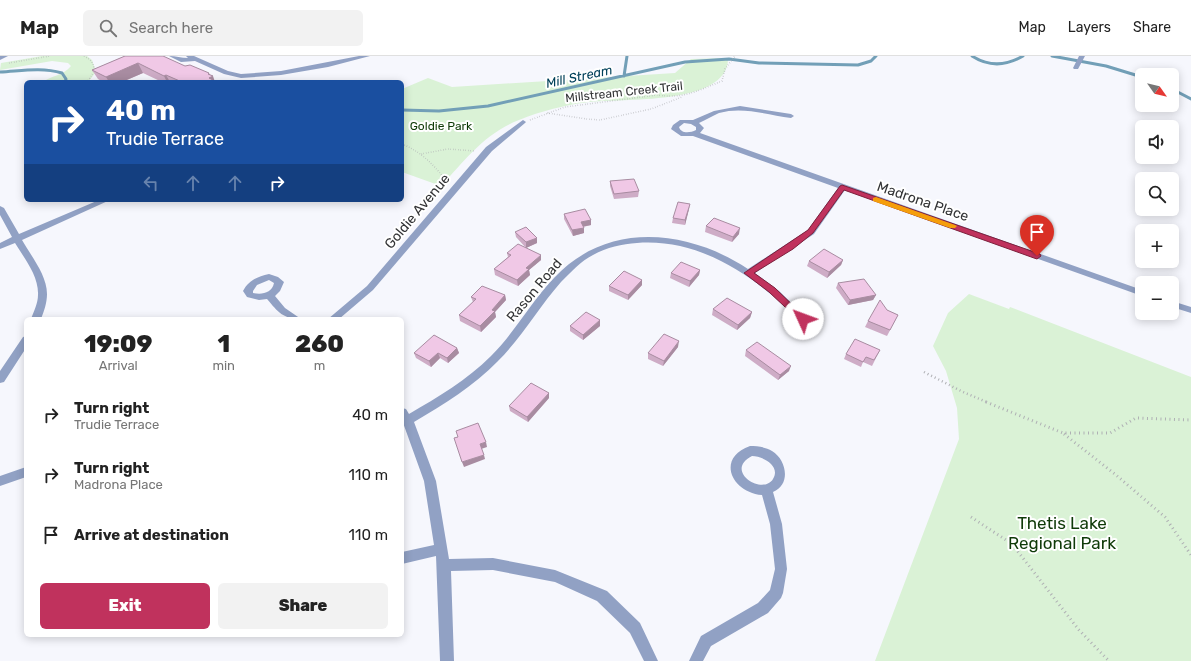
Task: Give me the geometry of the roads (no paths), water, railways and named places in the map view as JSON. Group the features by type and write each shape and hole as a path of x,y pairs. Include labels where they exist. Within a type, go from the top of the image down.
{"street":[{"path":"0,58 5,56"},
{"path":"172,56 181,60 196,59"},
{"path":"189,56 226,73 241,76 280,73 328,65 366,56"},
{"path":"1076,68 1082,56"},
{"path":"695,134 700,128 694,122 718,111 742,108 756,109 777,115 791,116"},
{"name":"Madrona Place","path":"694,122 688,121 677,123 675,129 683,134 695,134 842,188 1135,291"},
{"name":"Goldie Avenue","path":"335,317 370,288 486,153 523,122"},
{"path":"748,273 811,232 842,188"},
{"path":"0,246 101,202"},
{"path":"0,208 39,277 43,293 42,303 37,317"},
{"name":"Rason Road","path":"405,416 453,394 473,379 506,347 567,270 578,260 600,248 612,244 655,239 695,246 713,253 748,273 772,290 803,319"},
{"path":"269,295 282,310 293,317"},
{"path":"1179,306 1191,310"},
{"path":"0,379 24,343"},
{"path":"0,367 10,365"},
{"path":"405,416 430,481 444,565 447,661"},
{"path":"0,481 24,473"},
{"path":"696,661 706,641 764,608 776,593 781,569 776,524 766,490"},
{"path":"404,558 441,549"},
{"path":"444,565 493,564 555,576 602,596 635,628 651,661"}],"waterway":[{"path":"624,76 627,56"},
{"name":"Mill Stream","path":"624,76 685,62 729,59 759,63 858,65 871,61 876,56"},
{"name":"Mill Stream","path":"972,56 978,60 998,64 1010,62 1023,56"},
{"name":"Mill Stream","path":"1052,56 1106,66 1135,75"},
{"name":"Mill Stream","path":"0,72 46,70 62,73 66,80"},
{"name":"Mill Stream","path":"404,110 439,111 488,106 624,76"},
{"name":"Mill Stream","path":"1179,93 1191,99"}],"park label":[{"name":"Goldie Park","path":"441,126"},
{"name":"Thetis Lake Regional Park","path":"1062,533"}]}
